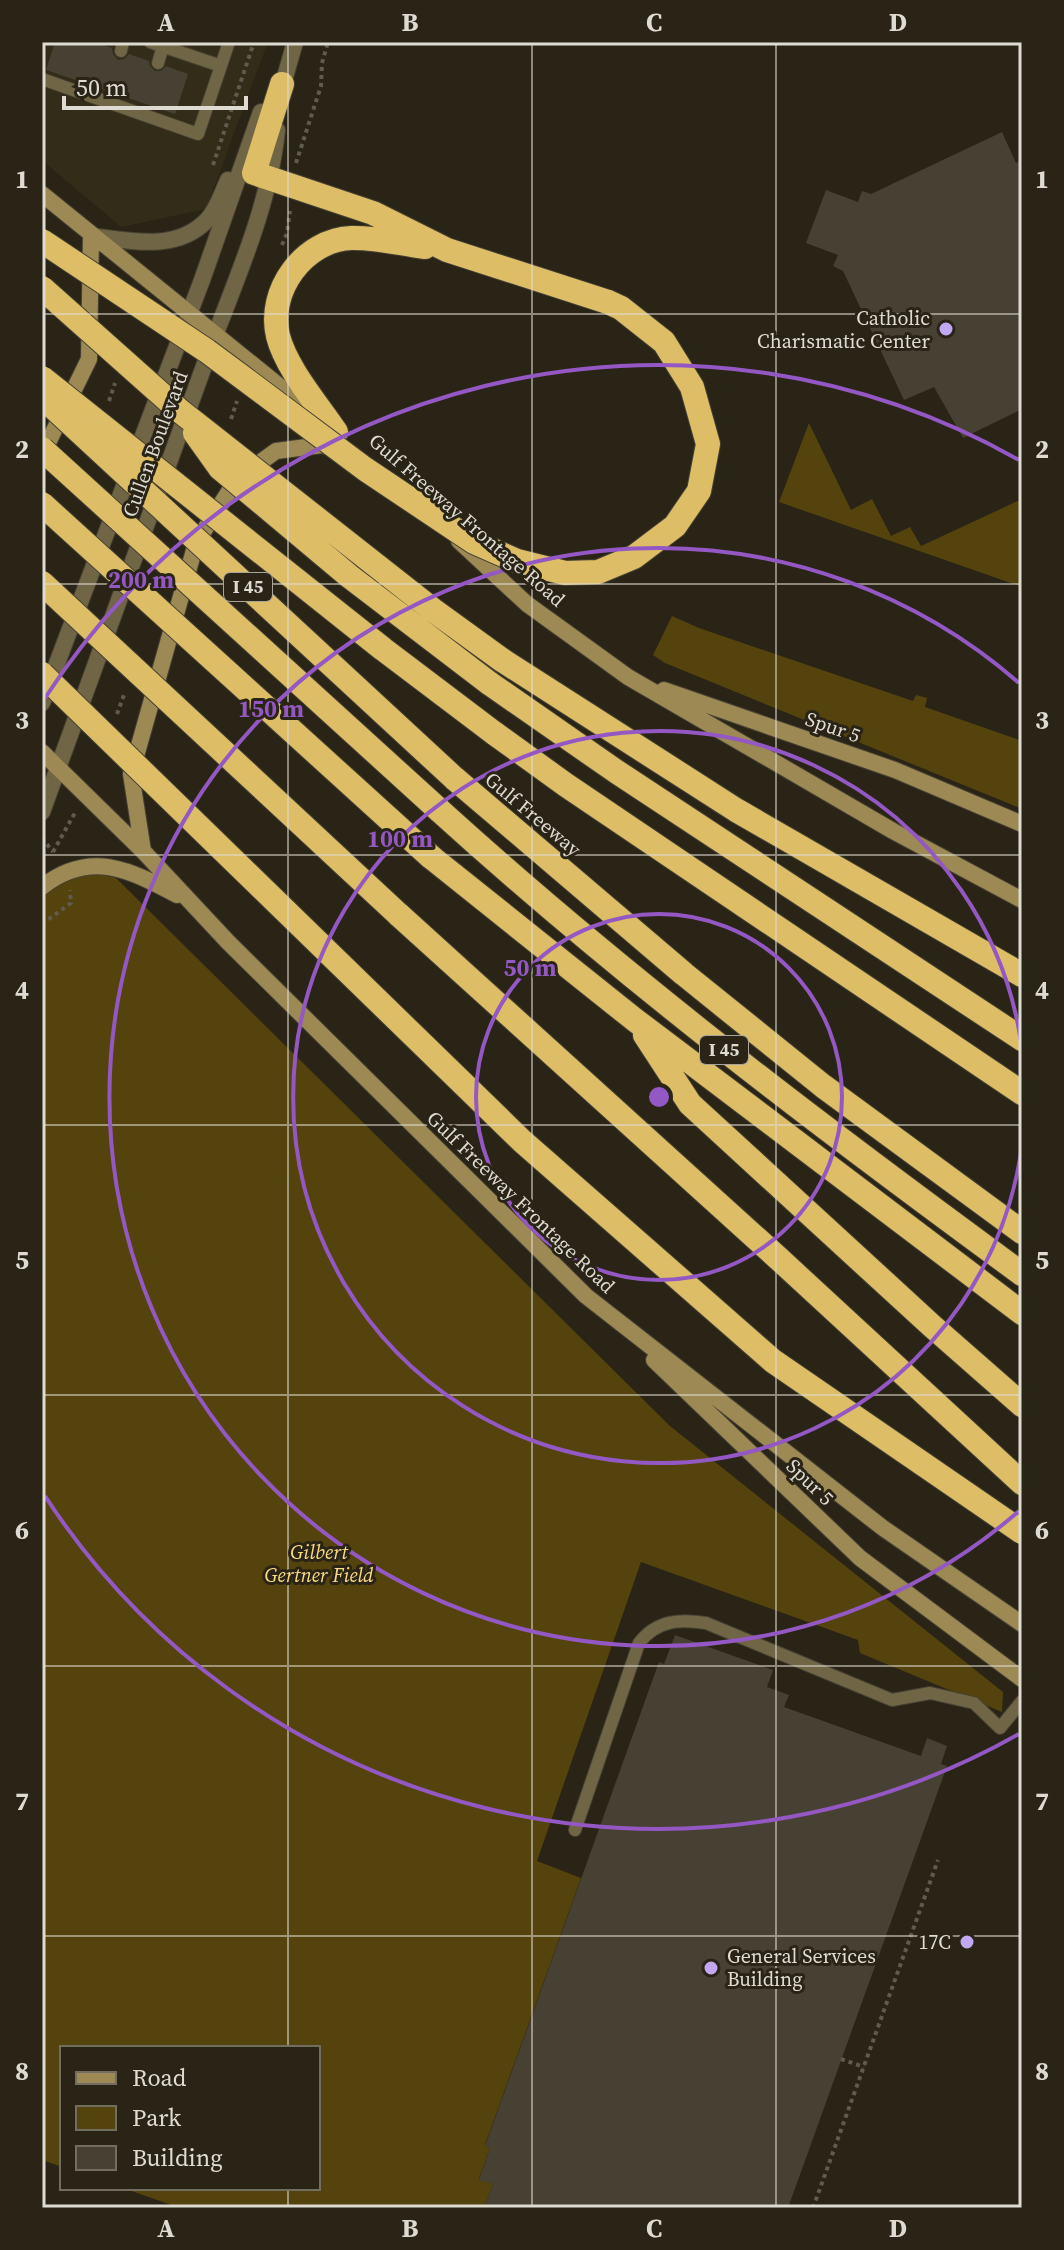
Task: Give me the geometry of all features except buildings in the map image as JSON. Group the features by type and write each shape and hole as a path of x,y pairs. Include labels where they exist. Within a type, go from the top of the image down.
{"highway":[{"path":"42,241 207,351 365,469 474,542 517,561 565,573 598,572 634,557 675,526 699,491 708,444 692,387 664,342 621,308 608,302 447,250 373,213 254,173 274,92"},
{"path":"336,432 288,359 278,336 280,296 286,280 312,252 348,238 447,250"},
{"path":"42,288 180,411 433,610 502,660 736,810 1022,975"},
{"path":"42,378 383,649 494,733 566,785 1022,1093"},
{"name":"Gulf Freeway","path":"42,397 454,778 684,974 811,1076 1022,1232"},
{"path":"180,411 220,468 349,576 489,683 617,772 1022,1039"},
{"name":"I 45","path":"42,452 439,810 636,980 829,1131 1022,1274"},
{"name":"I 45","path":"42,504 431,857 635,1020 1022,1313"},
{"path":"42,583 398,914 1022,1483"},
{"path":"42,674 522,1141 773,1361 1022,1532"},
{"path":"635,1020 690,1104 1022,1405"}],"main road":[{"name":"Gulf Freeway Frontage Road","path":"42,194 361,452 527,604 628,677 893,831 1022,900"},
{"path":"42,452 89,359 91,236"},
{"path":"143,851 131,774 196,543 237,479 276,451 322,445 361,452"},
{"name":"Spur 5","path":"628,677 895,770 1022,824"},
{"name":"Gulf Freeway Frontage Road","path":"42,752 586,1296 883,1528 1022,1624"},
{"path":"42,887 62,874 86,867 112,866 135,873 190,901"},
{"name":"Spur 5","path":"586,1296 860,1558 1022,1679"}],"street":[{"name":"Cullen Boulevard","path":"42,703 295,42"},
{"path":"91,236 136,242 170,241 193,232 210,218 274,92"},
{"name":"Cullen Boulevard","path":"42,812 216,333 238,281 268,178"}],"lane":[{"path":"42,79 70,83 144,109 198,134 229,42"},
{"path":"158,63 156,44 221,66"},
{"path":"575,1830 639,1643 649,1630 664,1623 683,1620 706,1623 892,1700 930,1693 974,1703 1000,1728 1022,1701"}],"path":[{"path":"211,171 254,42"},
{"path":"295,174 297,156 321,86 322,63 328,42"},
{"path":"42,838 53,852 66,831"},
{"path":"42,924 71,903 72,895"},
{"path":"813,2208 938,1860"},
{"path":"841,2059 864,2067"}],"shaded area":[{"path":"42,42 268,42 206,209 121,227 42,160"}],"green space":[{"path":"809,423 851,510 872,499 891,536 910,527 921,546 1022,499 1022,587 779,502"},
{"path":"672,616 913,701 916,695 927,698 925,707 1022,741 1022,809 665,663 653,655"},
{"name":"Gilbert Gertner Field","path":"94,872 116,878 670,1426 1003,1692 1002,1712 860,1653 858,1640 641,1562 537,1861 581,1878 485,2145 490,2148 479,2179 493,2184 484,2208 180,2208 129,2190 320,2190 320,2046 60,2046 60,2166 42,2160 42,899 51,885"}],"place":[{"name":"Catholic Charismatic Center","path":"946,329"},
{"name":"17C","path":"967,1942"},
{"name":"General Services Building","path":"711,1968"}]}
